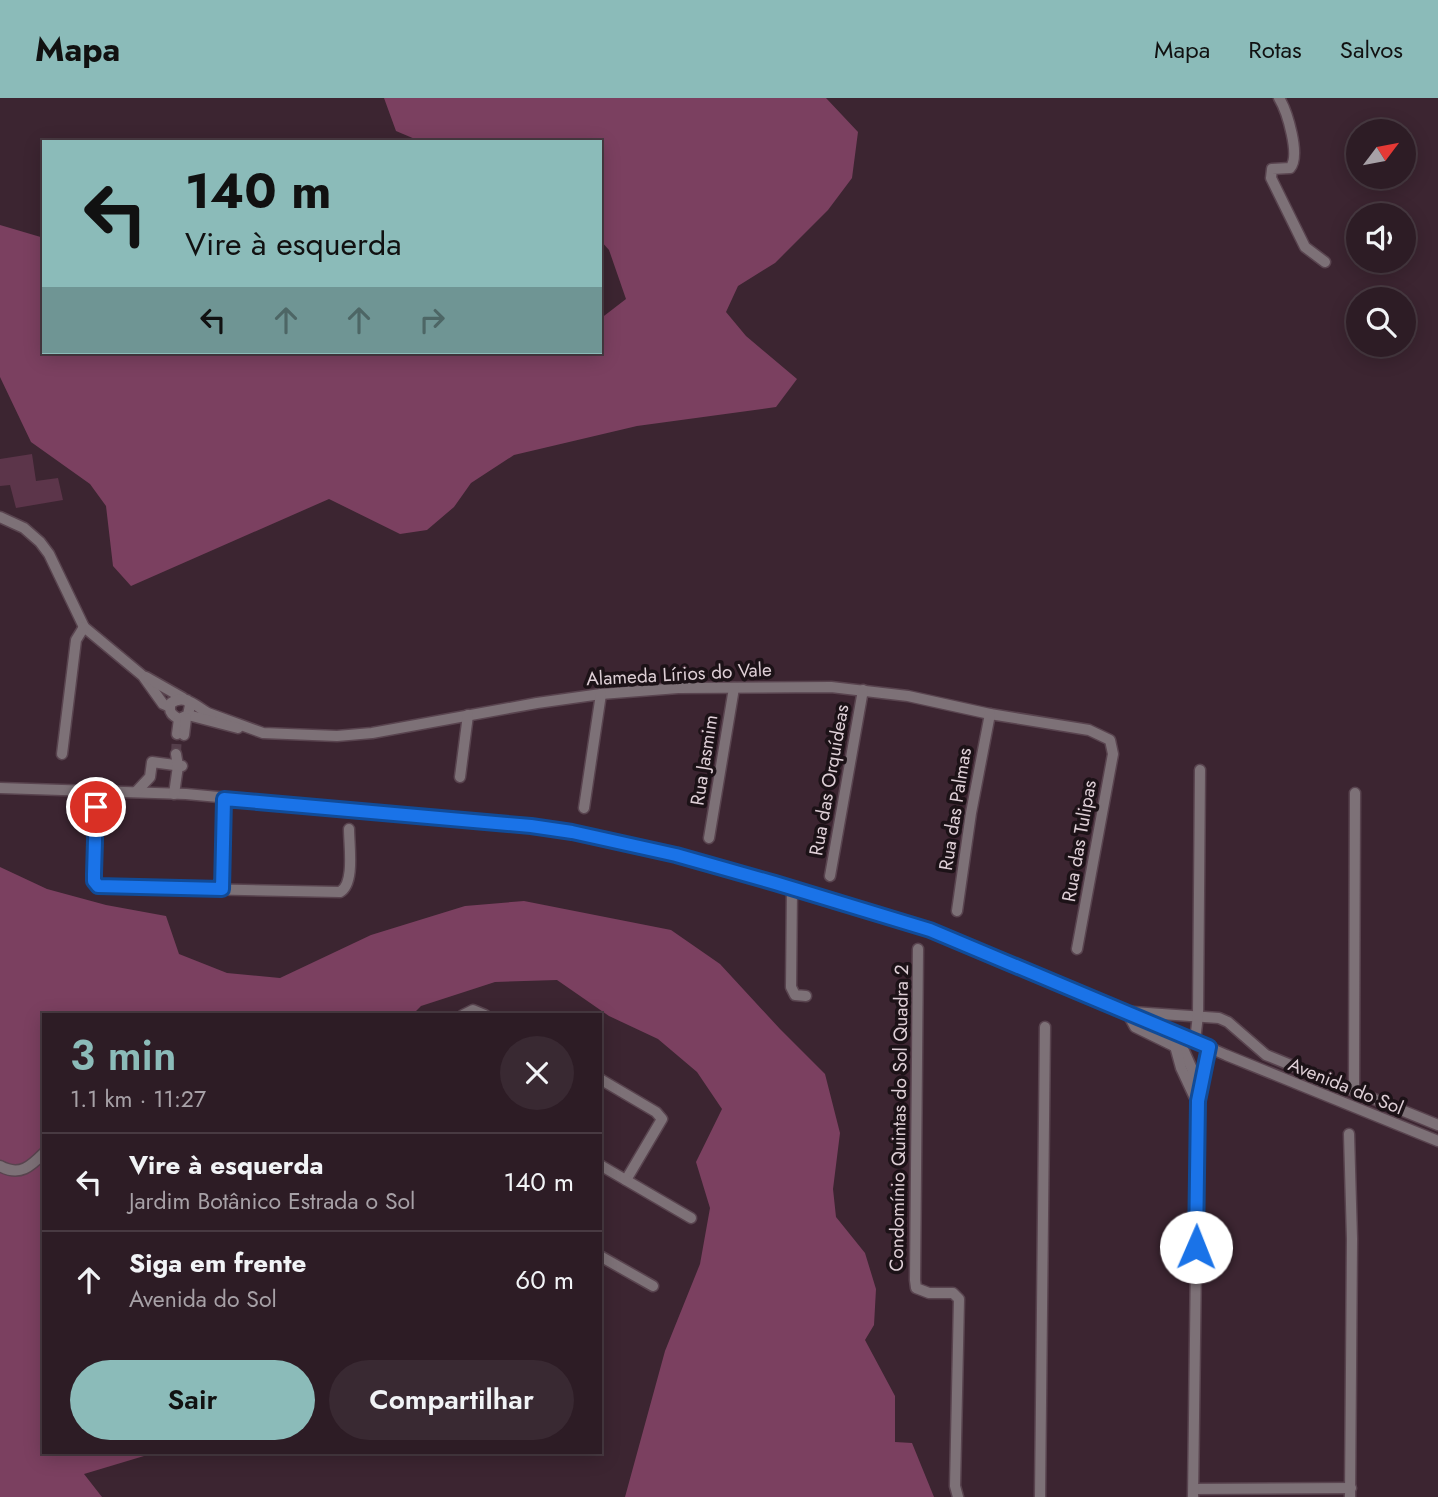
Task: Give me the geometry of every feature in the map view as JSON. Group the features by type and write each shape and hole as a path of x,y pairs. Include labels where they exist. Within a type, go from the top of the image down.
{"street":[{"path":"1279,98 1289,123 1295,159 1290,168 1272,169 1270,178 1305,247 1325,262"},
{"path":"0,517 24,528 40,542 54,564 84,626 143,676 163,704 170,707 173,716 184,717"},
{"path":"62,754 76,640 84,626"},
{"name":"Alameda Lírios do Vale","path":"143,676 208,713 263,733 337,736 373,733 601,694 678,688 820,687 908,696 990,714 1089,730 1110,740"},
{"name":"Rua Jasmim","path":"709,838 734,688"},
{"name":"Rua das Orquídeas","path":"830,876 863,690"},
{"path":"584,808 601,694"},
{"path":"170,707 175,699 185,699 191,710 184,717 181,735"},
{"name":"Rua das Palmas","path":"957,911 971,813 990,714"},
{"path":"460,778 468,715"},
{"name":"Alameda Lírios do Vale","path":"184,717 239,729 247,728"},
{"name":"Rua das Tulipas","path":"1077,949 1113,754 1110,740"},
{"path":"155,763 179,760 182,789 180,794"},
{"path":"136,792 150,778 155,763"},
{"path":"153,793 155,763"},
{"path":"1195,1041 1198,1015 1200,770"},
{"path":"0,788 180,794 507,824 572,832 676,855 930,930 1127,1012 1198,1015 1228,1022 1266,1055 1438,1125"},
{"path":"1354,1090 1355,793"},
{"path":"222,889 224,799"},
{"path":"96,807 93,864 96,885 344,891 349,883 349,829"},
{"path":"792,888 791,987 795,995 806,996"},
{"name":"Condomínio Quintas do Sol Quadra 2","path":"918,949 916,1288 929,1293 948,1292 957,1295 959,1299 955,1486 958,1497"},
{"path":"1127,1012 1135,1027 1205,1058"},
{"name":"Avenida do Sol","path":"1127,1012 1242,1062 1438,1141"},
{"path":"1040,1497 1045,1027"},
{"path":"1209,1047 1197,1101 1193,1493 1350,1493 1352,1239 1349,1134"},
{"path":"1180,1049 1182,1071 1197,1101"},
{"path":"602,1080 656,1112 662,1119 626,1181"},
{"path":"0,1166 19,1170 30,1167 42,1155"},
{"path":"602,1166 691,1218"},
{"path":"602,1257 653,1286"}],"shaded area":[{"path":"384,98 826,98 858,132 852,178 828,210 775,263 738,286 726,312 746,336 797,379 776,407 637,426 514,455 471,483 454,507 427,530 400,534 329,499 131,586 113,566 106,506 90,484 31,442 0,377 0,225 42,237 42,354 602,354 602,317 626,299 609,250 602,242 602,140 417,140 396,131"},
{"path":"32,454 36,481 58,478 63,500 16,508 10,485 0,486 0,459"},
{"path":"0,867 47,889 106,905 166,916 179,954 227,973 280,978 371,935 465,906 524,901 671,930 720,964 825,1074 840,1133 833,1189 836,1217 865,1253 876,1289 874,1325 865,1340 895,1396 895,1442 912,1443 934,1497 625,1497 665,1351 700,1264 710,1208 696,1162 722,1109 697,1072 658,1039 609,1016 557,980 495,982 421,1006 414,1013 42,1013 42,1454 151,1454 84,1474 102,1497 0,1497"}],"tunnel":[{"path":"176,754 177,734"}],"route":[{"path":"96,807 93,864 94,881 98,886 222,889 224,799 531,826 572,832 746,874 946,936 1209,1047 1198,1101 1196,1247"}]}
